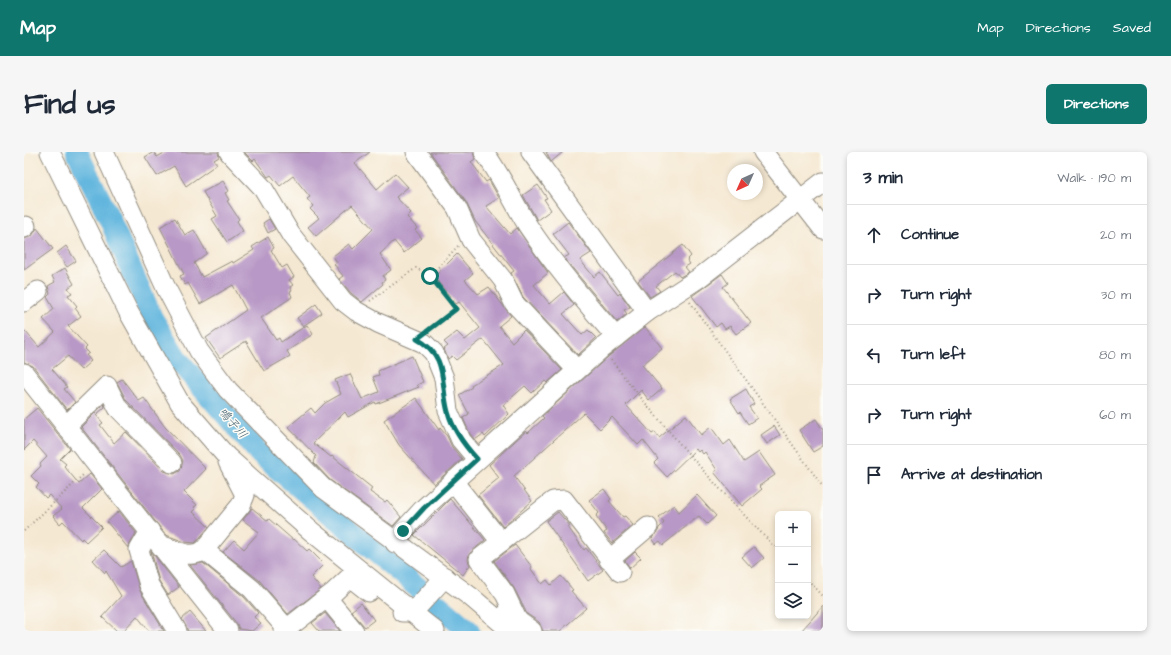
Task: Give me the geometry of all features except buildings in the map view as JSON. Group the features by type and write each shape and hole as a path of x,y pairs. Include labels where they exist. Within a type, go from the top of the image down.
{"street":[{"path":"50,152 128,312 171,389 198,426 227,457 311,531 415,610 435,631"},
{"path":"104,152 166,288 199,351 228,390 323,488 443,579 514,625 532,631"},
{"path":"230,152 263,188 291,235 343,301 356,312 417,339 430,347 438,358 444,378 448,411 461,440 477,459"},
{"path":"416,152 458,208 469,234 503,280 514,303 577,370"},
{"path":"484,152 528,226 609,343"},
{"path":"531,152 647,312"},
{"path":"763,152 823,229"},
{"path":"396,543 403,531 424,508 577,370 647,312 681,290 823,182"},
{"path":"24,373 228,631"},
{"path":"66,426 107,386 118,408 172,463"},
{"path":"155,538 188,554 199,554 204,550 241,505 245,495 229,467 227,457"},
{"path":"453,481 501,542"},
{"path":"514,625 505,594 479,559 553,501 564,500 614,566 648,527"},
{"path":"155,538 139,550 149,585 177,631"},
{"path":"204,550 252,589 286,630 327,598 350,577 395,610 405,613 415,610 443,579"},
{"path":"327,598 354,631"}],"path":[{"path":"430,276 469,234"},
{"path":"356,312 416,268 430,276 456,309 417,339"},
{"path":"681,290 823,487"},
{"path":"609,343 650,410 740,512 775,547"},
{"path":"24,531 95,464"},
{"path":"811,583 823,596"}],"waterway":[{"name":"鳴子川","path":"77,152 110,220 152,318 177,359 260,454 469,631"}],"route":[{"path":"403,531 424,508 477,459 461,440 454,427 448,411 444,378 438,358 430,347 417,339 456,309 430,276"}]}
